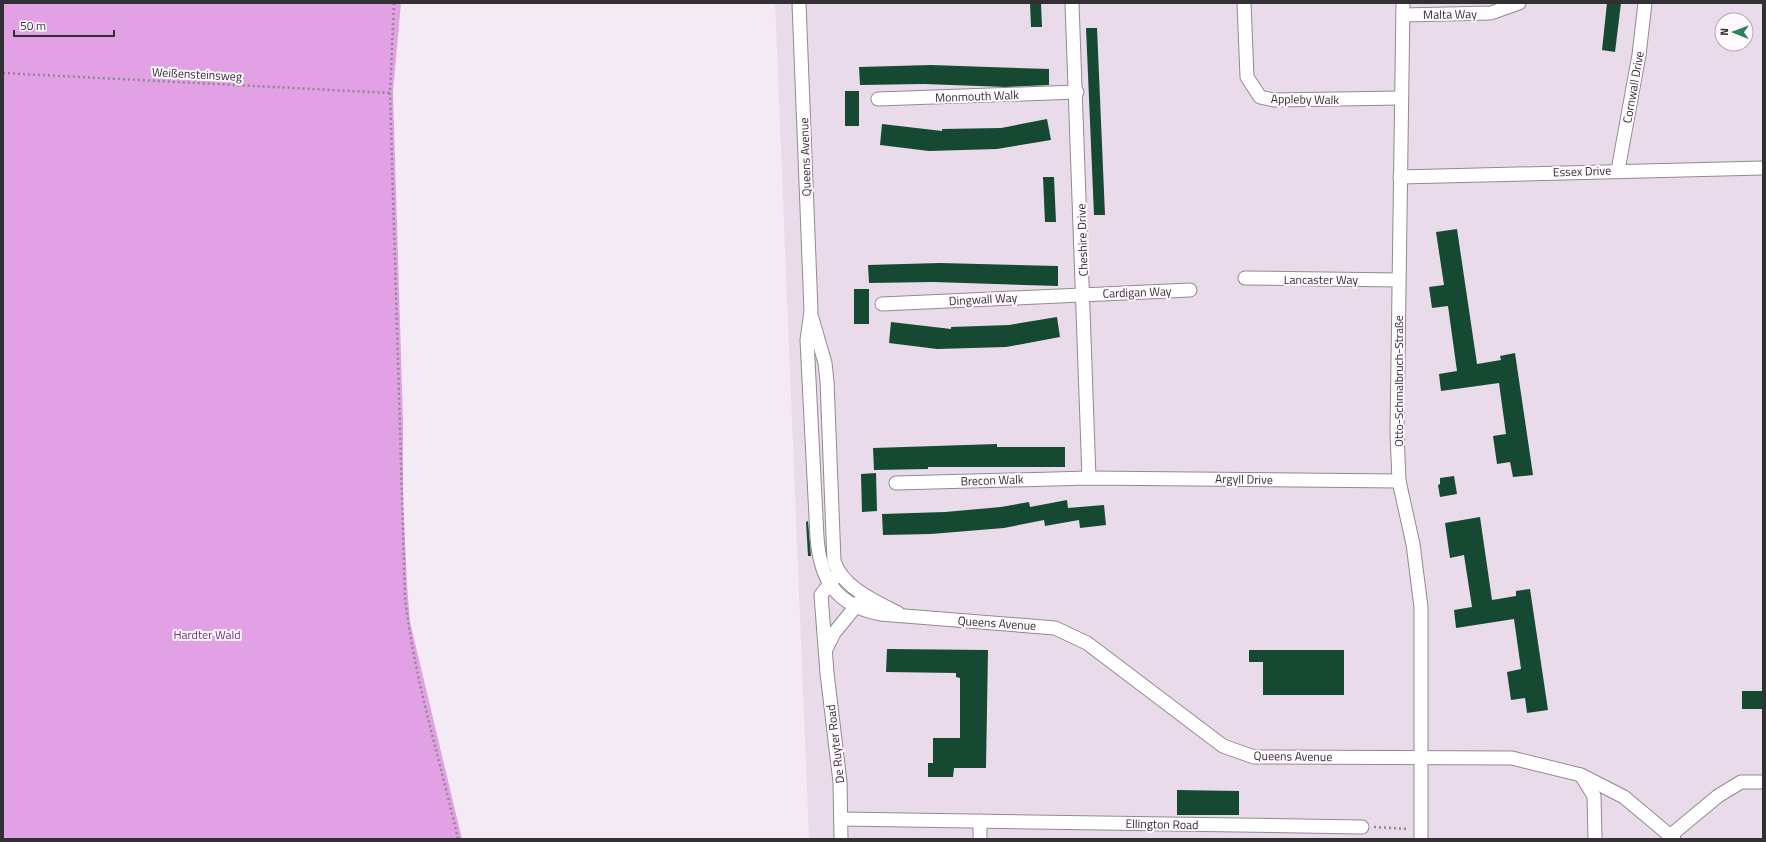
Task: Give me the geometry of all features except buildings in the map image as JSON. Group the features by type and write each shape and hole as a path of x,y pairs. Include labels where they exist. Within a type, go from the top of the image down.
{"lane":[{"name":"Queens Avenue","path":"799,3 810,311 807,340 819,558 829,583 845,599 856,606 873,613 905,617 1055,628 1087,643 1223,746 1254,757 1422,756 1512,758 1581,775 1624,797 1673,837"},
{"name":"Cheshire Drive","path":"1072,3 1077,92 1089,478"},
{"name":"Appleby Walk","path":"1244,3 1247,77 1260,97 1274,100 1401,98"},
{"name":"Malta Way","path":"1403,9 1492,13 1518,3"},
{"name":"Cornwall Drive","path":"1618,170 1639,55 1645,3"},
{"name":"Otto-Schmalbruch-Straße","path":"1403,9 1397,433 1399,481 1413,544 1421,607 1421,834"},
{"name":"Monmouth Walk","path":"878,100 1077,92"},
{"name":"Essex Drive","path":"1400,177 1618,170 1763,168"},
{"name":"Lancaster Way","path":"1244,278 1398,280"},
{"name":"Cardigan Way","path":"1084,294 1190,290"},
{"name":"Dingwall Way","path":"882,304 1084,294"},
{"name":"Queens Avenue","path":"810,311 825,363 834,561 839,574 846,582 905,617"},
{"name":"Argyll Drive","path":"1089,478 1399,481"},
{"name":"Brecon Walk","path":"896,483 1089,478"},
{"name":"De Ruyter Road","path":"839,574 829,583 821,595 827,673 840,782 841,839"},
{"path":"826,649 834,633 866,595"},
{"path":"1581,775 1594,796 1595,839"},
{"path":"1673,837 1718,796 1741,782 1763,781"},
{"name":"Ellington Road","path":"841,819 1362,827"},
{"path":"980,821 980,839"}],"path":[{"path":"394,3 390,93 405,597 408,625 417,671 458,839"},
{"name":"Weißensteinsweg","path":"3,73 390,93"},
{"path":"1362,827 1421,834"}],"shaded area":[{"path":"775,3 1763,3 1763,839 809,839"}],"green space":[{"name":"Hardter Wald","path":"3,3 401,3 393,92 403,421 403,499 407,584 410,622 462,839 3,839"}]}
